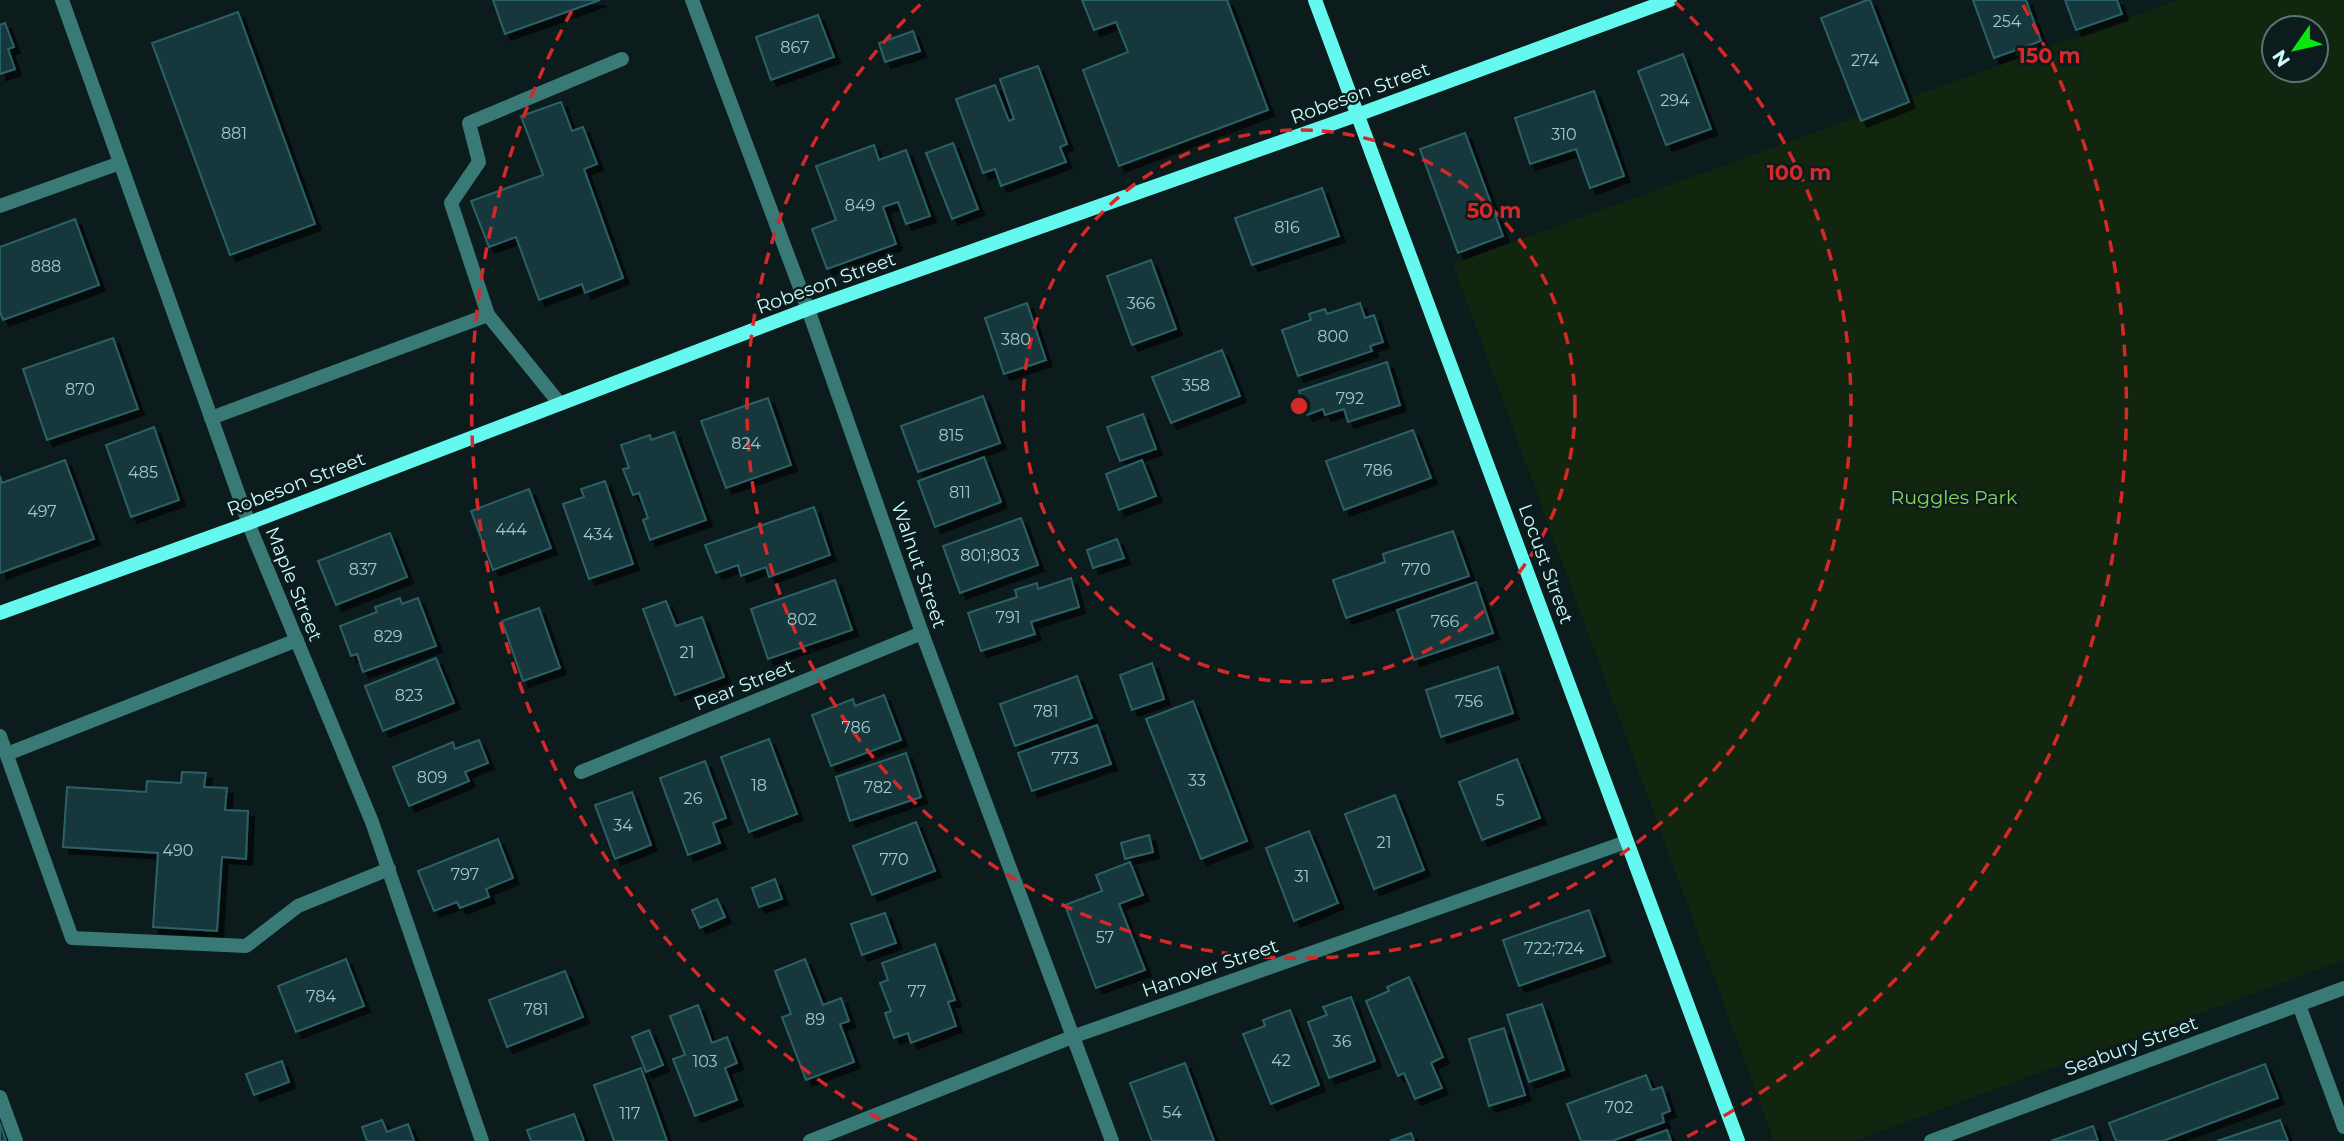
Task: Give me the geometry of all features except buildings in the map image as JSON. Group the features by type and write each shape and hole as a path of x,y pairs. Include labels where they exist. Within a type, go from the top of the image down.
{"main road":[{"name":"Locust Street","path":"1315,0 1738,1141"},
{"name":"Robeson Street","path":"0,612 248,523 808,309 1357,115 1670,0"}],"street":[{"name":"Maple Street","path":"62,0 248,523 372,821 482,1141"},
{"name":"Walnut Street","path":"692,0 808,309 922,634 1112,1141"},
{"path":"560,404 488,316 452,203 479,162 469,123 622,59"},
{"path":"0,206 120,163"},
{"path":"211,418 488,316"},
{"name":"Pear Street","path":"581,772 922,634"},
{"path":"7,754 297,640"},
{"path":"0,736 72,938 246,946 298,906 388,869"},
{"name":"Hanover Street","path":"810,1141 1072,1037 1626,842"},
{"name":"Seabury Street","path":"1931,1141 2344,988"},
{"path":"2299,1005 2344,1127"},
{"path":"0,1097 16,1141"}],"green space":[{"name":"Ruggles Park","path":"2178,0 2344,0 2344,960 1855,1141 1774,1141 1453,264"}]}
